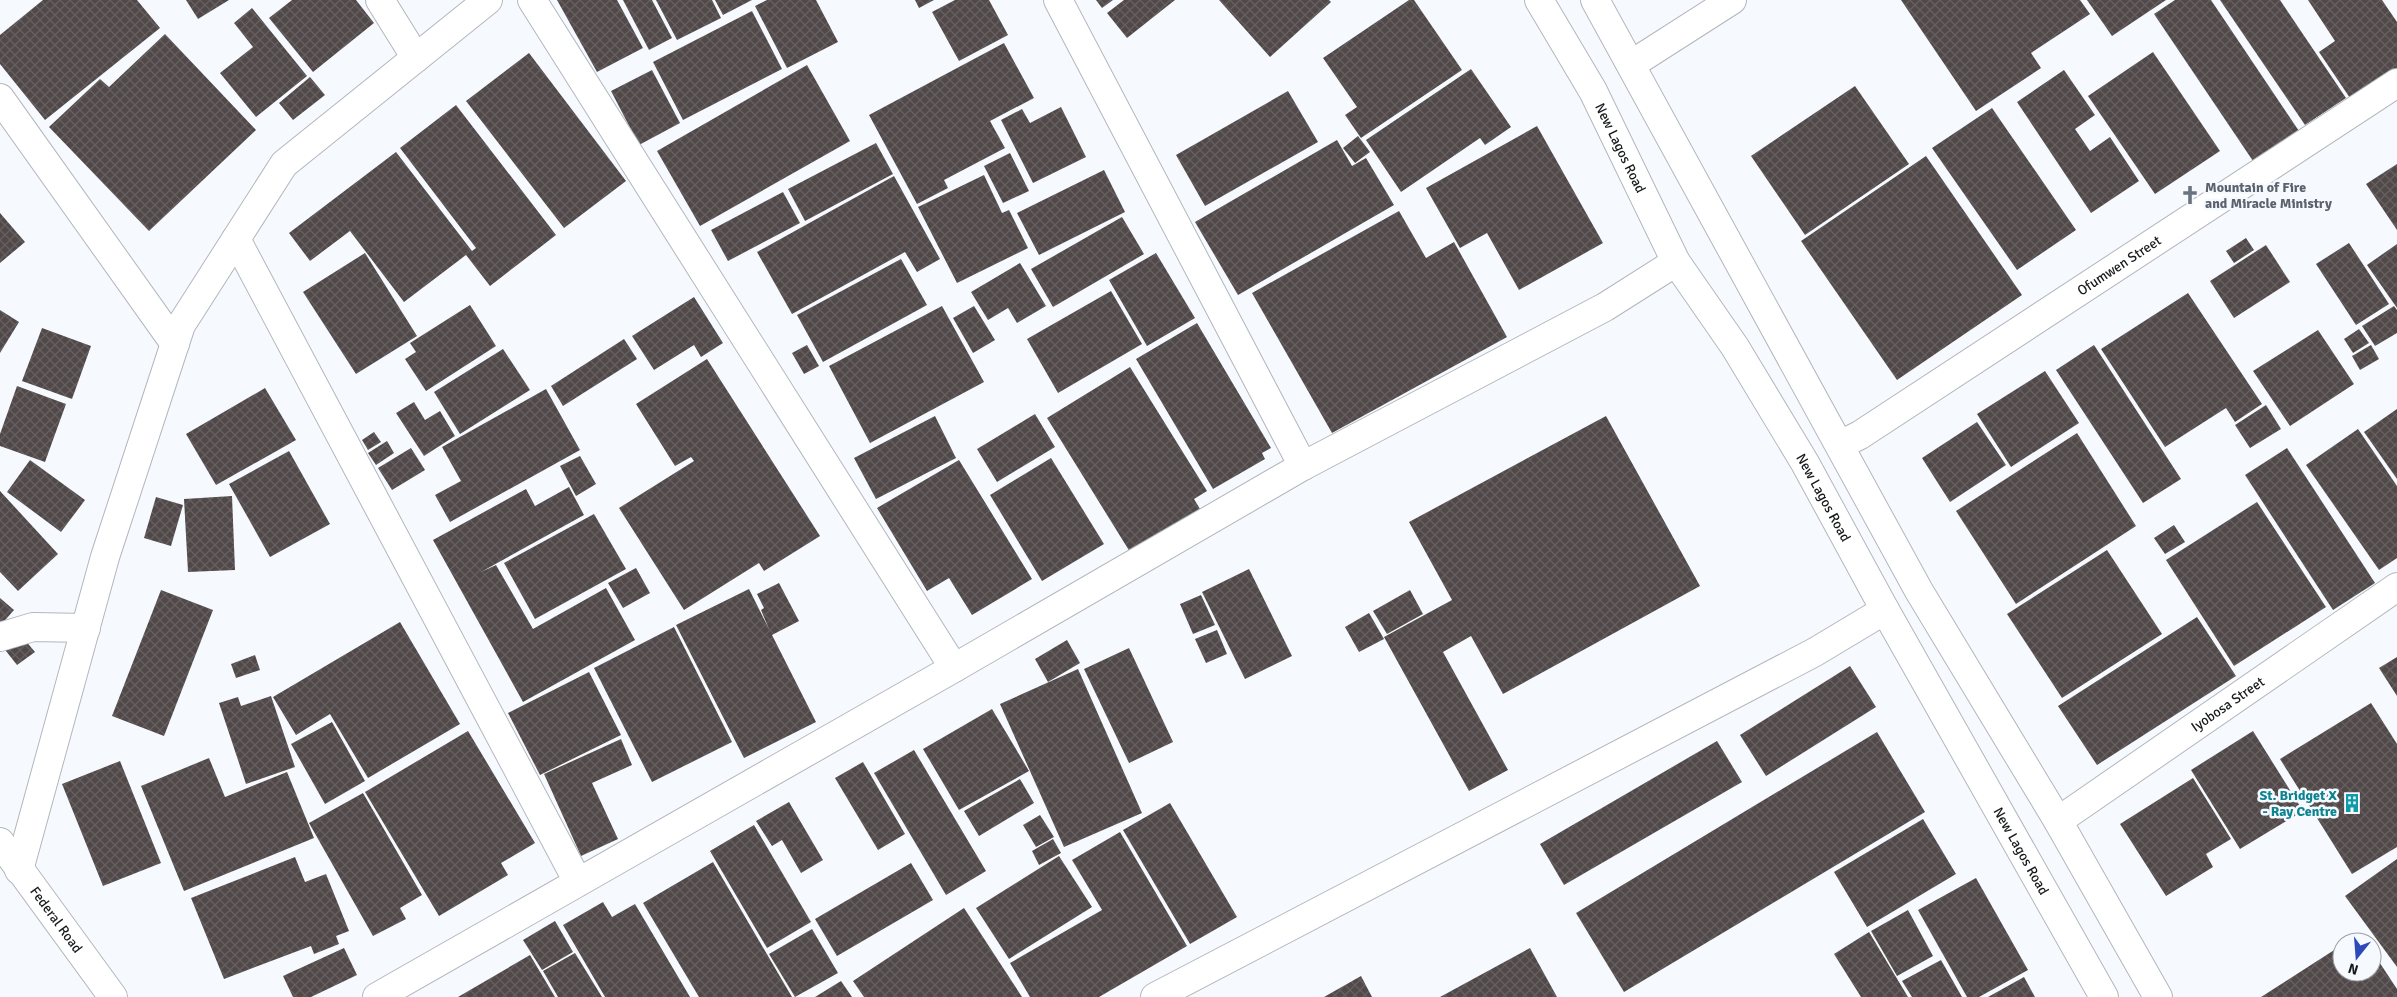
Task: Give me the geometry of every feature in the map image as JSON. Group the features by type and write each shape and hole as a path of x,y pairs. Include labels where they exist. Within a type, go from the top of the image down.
{"street":[{"path":"380,0 416,58"},
{"path":"19,870 105,557 181,325 284,164 488,0"},
{"path":"532,0 954,668"},
{"path":"1058,0 1303,466"},
{"name":"New Lagos Road","path":"1539,0 1594,91 1676,262 1736,347 1805,464 1884,610 2104,997"},
{"path":"1595,0 1632,64 1919,591 2058,821 2158,997"},
{"path":"1632,64 1732,0"},
{"name":"Ofumwen Street","path":"1840,445 1860,435 2397,83"},
{"path":"0,98 175,344"},
{"path":"236,239 578,882"},
{"path":"377,997 954,668 1303,466 1605,307 1676,262"},
{"name":"Iyobosa Street","path":"2058,821 2397,587"},
{"path":"1155,997 1815,652 1884,610"},
{"path":"0,637 33,627 86,628"},
{"name":"Federal Road","path":"0,842 113,997"}],"building":[{"path":"43,0 137,0 160,28 45,120 0,64 0,35"},
{"path":"186,0 229,0 198,19"},
{"path":"292,0 356,0 374,23 313,72 269,18"},
{"path":"557,0 617,0 643,48 597,72"},
{"path":"623,0 652,0 672,38 649,50"},
{"path":"656,0 712,0 721,18 677,40"},
{"path":"715,0 752,0 723,15"},
{"path":"767,0 816,0 838,42 787,68 755,6"},
{"path":"915,0 934,0 919,8"},
{"path":"955,0 989,0 1008,35 959,61 932,12"},
{"path":"1096,0 1113,0 1102,8"},
{"path":"1124,0 1175,0 1127,38 1107,13"},
{"path":"1219,0 1329,0 1331,2 1270,57"},
{"path":"1409,0 1414,0 1462,70 1361,138 1345,115 1357,107 1323,58"},
{"path":"1901,0 2080,0 2090,14 2031,53 2041,68 1976,111"},
{"path":"2087,0 2166,0 2112,36"},
{"path":"2175,0 2211,0 2301,134 2255,164 2154,14"},
{"path":"2220,0 2280,0 2346,98 2305,125"},
{"path":"2308,0 2382,0 2397,22 2397,68 2350,98 2319,52 2335,41"},
{"path":"252,8 307,76 256,117 220,73 253,47 234,23"},
{"path":"752,11 782,69 683,120 653,62"},
{"path":"165,34 256,130 149,231 49,127 100,79 109,87"},
{"path":"1004,43 1034,98 990,121 1005,148 944,180 948,188 917,204 869,115"},
{"path":"2153,52 2220,151 2155,194 2088,96"},
{"path":"529,53 626,181 564,228 466,101"},
{"path":"807,65 850,141 700,226 657,151"},
{"path":"1471,69 1511,127 1485,145 1480,138 1401,192 1366,140"},
{"path":"652,70 680,123 639,145 611,91"},
{"path":"2064,70 2095,115 2075,129 2090,151 2110,137 2139,181 2091,213 2017,102"},
{"path":"310,77 325,95 293,120 279,103"},
{"path":"1855,86 1909,164 1805,235 1751,156"},
{"path":"1288,91 1318,142 1205,206 1176,155"},
{"path":"456,105 556,235 490,286 466,255 404,302 350,231 310,261 289,233 396,152 472,251 476,248 400,148"},
{"path":"1061,107 1086,157 1033,183 1001,120 1022,109 1030,123"},
{"path":"1992,108 2076,230 2017,270 1932,148"},
{"path":"1537,126 1603,243 1519,290 1487,233 1460,248 1426,188"},
{"path":"1358,136 1370,152 1355,163 1343,148"},
{"path":"1337,140 1352,166 1366,158 1394,205 1238,295 1195,222"},
{"path":"876,143 893,174 805,221 788,189"},
{"path":"1010,153 1029,191 1003,203 984,166"},
{"path":"1926,156 2022,295 1897,380 1801,241"},
{"path":"2397,164 2397,230 2366,184"},
{"path":"1104,170 1125,212 1039,255 1017,213"},
{"path":"984,175 1002,213 1009,210 1028,248 957,283 918,207"},
{"path":"894,176 940,259 917,272 905,252 792,314 757,252"},
{"path":"783,192 800,223 728,261 711,230"},
{"path":"1399,211 1426,258 1454,242 1507,337 1332,433 1252,293"},
{"path":"0,213 25,242 0,263"},
{"path":"1122,217 1144,254 1053,307 1031,269"},
{"path":"2246,238 2254,250 2234,263 2226,251"},
{"path":"2349,243 2389,304 2356,325 2316,264"},
{"path":"2397,244 2397,308 2367,265"},
{"path":"2266,245 2290,282 2234,318 2210,281"},
{"path":"365,253 417,336 356,374 303,292"},
{"path":"1156,253 1195,318 1147,346 1109,280"},
{"path":"901,259 927,305 823,362 797,315"},
{"path":"1020,263 1046,306 1017,323 1008,308 988,320 971,292"},
{"path":"1111,291 1142,344 1058,393 1027,339"},
{"path":"2188,293 2262,404 2235,422 2226,408 2165,447 2101,349"},
{"path":"694,297 723,343 701,357 694,345 654,370 632,336"},
{"path":"470,305 496,346 426,391 405,359 416,352 410,343"},
{"path":"942,306 984,382 870,443 829,366"},
{"path":"974,306 995,340 973,353 953,318"},
{"path":"2394,306 2397,310 2397,333 2375,346 2362,326"},
{"path":"0,310 19,322 0,353"},
{"path":"1197,323 1271,448 1262,453 1265,459 1213,489 1136,359"},
{"path":"42,328 91,346 72,399 22,381"},
{"path":"2359,329 2369,343 2353,353 2344,339"},
{"path":"2318,330 2354,384 2290,426 2253,371"},
{"path":"624,339 637,359 563,406 551,386"},
{"path":"807,345 819,366 804,374 792,353"},
{"path":"2094,345 2181,479 2143,503 2056,370"},
{"path":"2371,345 2379,359 2360,370 2352,356"},
{"path":"503,349 530,390 460,434 434,392"},
{"path":"707,359 820,536 764,571 759,563 684,610 619,508 694,461 691,457 675,466 636,404"},
{"path":"1130,367 1207,491 1194,499 1200,509 1130,552 1047,418"},
{"path":"2045,371 2079,423 2011,467 1977,414"},
{"path":"17,386 66,404 45,462 0,446 0,434"},
{"path":"265,388 296,440 216,485 186,434"},
{"path":"546,389 580,450 450,522 435,495 461,481 442,447"},
{"path":"414,402 425,420 440,411 455,436 424,456 396,413"},
{"path":"2266,405 2281,429 2250,448 2235,425"},
{"path":"2397,409 2397,479 2364,432"},
{"path":"1035,414 1055,447 997,482 977,449"},
{"path":"935,416 956,458 876,499 854,458"},
{"path":"1606,416 1700,586 1503,694 1471,636 1443,652 1508,770 1469,791 1384,637 1452,600 1409,522"},
{"path":"1977,422 2006,465 1950,502 1922,458"},
{"path":"2358,429 2397,486 2397,558 2379,570 2306,465"},
{"path":"374,432 381,442 368,450 362,440"},
{"path":"2077,433 2136,526 2016,604 1956,511"},
{"path":"387,441 394,453 376,465 368,453"},
{"path":"411,448 425,470 392,490 378,468"},
{"path":"2287,448 2375,583 2333,610 2245,475"},
{"path":"289,451 330,524 270,557 229,484"},
{"path":"580,456 596,484 576,496 560,466"},
{"path":"1051,458 1104,544 1042,581 990,495"},
{"path":"30,460 85,500 61,532 7,492"},
{"path":"959,460 1032,579 972,615 949,578 927,591 877,508"},
{"path":"569,487 584,515 481,572 496,565 533,629 606,588 635,640 523,702 433,540 526,489 535,506"},
{"path":"0,491 58,554 18,591 0,572"},
{"path":"232,496 235,570 188,572 184,499"},
{"path":"156,497 183,505 171,546 144,538"},
{"path":"2257,502 2326,607 2234,666 2166,560"},
{"path":"594,514 626,569 535,619 504,563"},
{"path":"2174,525 2185,542 2165,554 2154,538"},
{"path":"2107,550 2162,634 2062,698 2007,614"},
{"path":"636,568 650,593 623,608 608,583"},
{"path":"1249,569 1292,656 1245,679 1202,592"},
{"path":"779,583 799,621 772,635 816,722 744,758 676,625 749,589 769,629 761,610 764,608 757,594"},
{"path":"161,590 213,610 164,736 112,716"},
{"path":"1410,590 1423,614 1387,634 1373,611"},
{"path":"1201,595 1215,625 1193,634 1180,604"},
{"path":"0,598 14,610 0,626"},
{"path":"1369,613 1384,639 1359,652 1345,627"},
{"path":"2197,617 2236,676 2097,765 2058,706"},
{"path":"400,622 460,724 368,778 330,714 296,735 273,697"},
{"path":"674,627 732,742 652,782 594,668"},
{"path":"1217,630 1227,654 1206,663 1195,639"},
{"path":"19,633 35,652 17,665 2,646"},
{"path":"1067,640 1080,663 1048,682 1035,659"},
{"path":"1129,648 1173,742 1129,763 1084,669"},
{"path":"255,655 260,670 236,678 231,664"},
{"path":"2397,657 2397,696 2379,668"},
{"path":"1850,666 1876,707 1766,776 1740,735"},
{"path":"1078,669 1142,813 1064,847 1000,704"},
{"path":"589,672 621,735 540,775 508,713"},
{"path":"271,696 295,767 246,784 219,703 238,697 241,706"},
{"name":"St. Bridget X - Ray Centre","path":"2371,703 2397,744 2397,847 2352,874 2280,759"},
{"path":"992,709 1029,771 959,810 923,749"},
{"path":"332,722 365,781 325,804 291,744"},
{"path":"468,731 535,843 501,863 508,875 439,916 365,792"},
{"path":"2253,731 2303,811 2240,849 2191,770"},
{"path":"1877,732 1925,812 1624,992 1576,913"},
{"path":"621,739 632,765 592,783 618,839 581,856 544,774"},
{"path":"1717,741 1742,782 1564,885 1540,844"},
{"path":"914,750 986,871 946,895 874,773"},
{"path":"209,758 225,797 287,772 314,838 184,891 141,786"},
{"path":"120,761 161,863 103,886 62,784"},
{"path":"863,762 905,834 878,850 835,778"},
{"path":"2193,778 2231,839 2206,854 2213,867 2166,896 2120,824"},
{"path":"1020,779 1034,803 979,836 964,811"},
{"path":"363,793 422,895 400,908 406,919 373,936 309,823"},
{"path":"789,802 823,860 801,873 782,840 772,846 756,821"},
{"path":"1170,803 1237,917 1190,944 1123,830"},
{"path":"1040,815 1054,837 1036,847 1023,825"},
{"path":"1923,819 1956,874 1867,927 1834,872"},
{"path":"754,825 811,922 767,948 710,851"},
{"path":"1120,832 1187,946 1099,997 1030,997 1010,963 1102,910 1072,860"},
{"path":"1053,839 1061,853 1039,865 1032,851"},
{"path":"1059,856 1092,907 1009,959 976,908"},
{"path":"295,857 305,882 326,874 349,931 336,936 339,944 314,954 311,946 224,979 191,898"},
{"path":"2397,859 2397,967 2382,947 2382,932 2371,932 2345,896"},
{"path":"713,862 792,997 699,997 643,903"},
{"path":"911,863 933,900 837,956 815,919"},
{"path":"1976,878 2028,970 1979,997 1967,997 1918,910"},
{"path":"603,902 612,917 635,904 690,997 605,997 563,925"},
{"path":"964,908 1022,997 864,997 853,981"},
{"path":"1908,910 1933,956 1897,976 1871,931"},
{"path":"555,921 573,952 542,970 523,940"},
{"path":"812,929 838,973 795,997 769,954"},
{"path":"1869,932 1908,997 1861,997 1834,954"},
{"path":"344,948 357,975 311,997 293,997 283,976"},
{"path":"1530,948 1557,997 1440,997"},
{"path":"2332,951 2332,982 2382,982 2382,966 2397,989 2397,997 2261,997"},
{"path":"575,953 602,997 558,997 543,971"},
{"path":"530,955 555,997 458,997"},
{"path":"1941,960 1962,997 1912,997 1902,981"},
{"path":"1361,976 1372,997 1324,997"},
{"path":"2024,977 2035,997 1988,997"},
{"path":"841,981 852,997 815,997"}],"place":[{"name":"Mountain of Fire and Miracle Ministry","path":"2190,195"},
{"name":"St. Bridget X - Ray Centre","path":"2352,803"}]}
